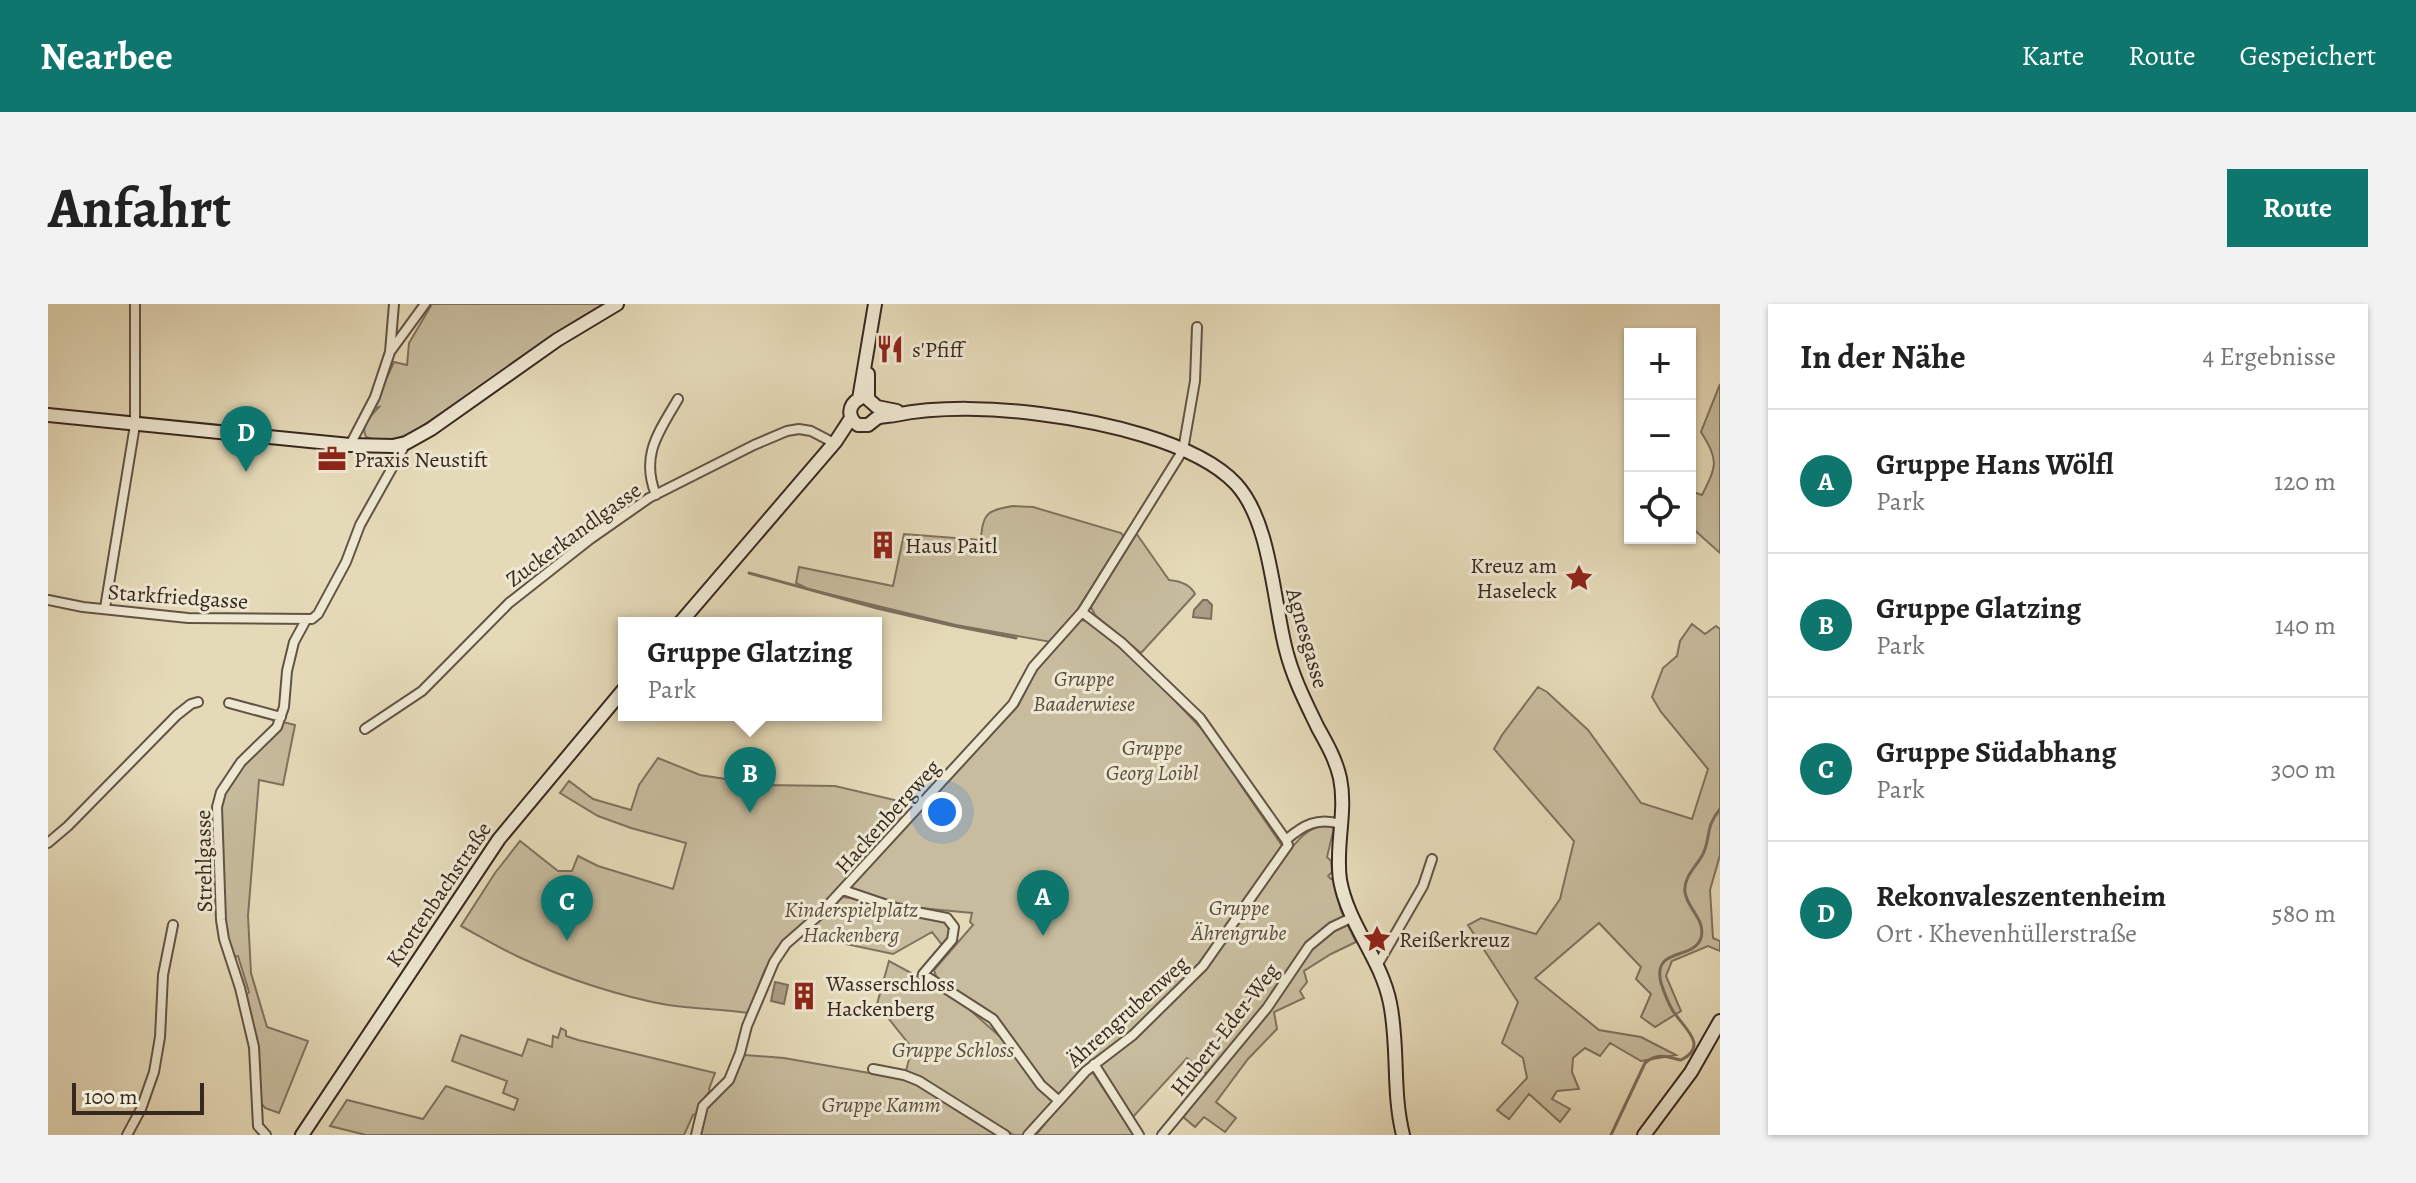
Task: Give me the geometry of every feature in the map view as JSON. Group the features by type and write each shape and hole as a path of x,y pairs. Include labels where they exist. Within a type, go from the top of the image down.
{"street":[{"path":"105,608 135,425 135,304"},
{"path":"350,445 375,397 390,352 394,304"},
{"path":"390,352 425,304"},
{"path":"48,415 350,445 393,446 406,443 431,429 557,340 617,304"},
{"path":"685,617 854,421 851,406 870,406 867,355 875,304"},
{"path":"1183,450 1195,381 1197,327"},
{"path":"656,495 650,481 649,458 656,438 678,399"},
{"name":"Agnesgasse","path":"854,421 868,425 870,406 908,413 1010,411 1050,415 1122,430 1183,450 1208,461 1238,486 1253,509 1265,544 1280,628 1293,673 1338,772 1343,806 1340,878 1351,918 1378,964 1390,1002 1395,1088 1403,1135"},
{"name":"Zuckerkandlgasse","path":"365,729 422,691 508,604 589,540 656,495 787,431 811,431 835,442"},
{"path":"229,703 281,717 294,642 306,620 318,614 346,562 360,525 406,443"},
{"name":"Hackenbergweg","path":"696,1135 703,1106 729,1080 747,1026 774,962 786,944 843,890 1013,704 1033,667 1082,612 1183,450"},
{"name":"Starkfriedgasse","path":"48,600 188,618 306,620"},
{"path":"1082,612 1122,643 1200,718 1286,840 1298,829 1314,822 1340,824"},
{"name":"Krottenbachstraße","path":"302,1135 499,839 618,696"},
{"path":"48,843 177,715 198,702"},
{"name":"Strehlgasse","path":"266,1135 258,1126 254,1047 221,920 217,807 231,774 277,727 281,717"},
{"name":"Ährengrubenweg","path":"1028,1135 1094,1064 1133,1035 1203,966 1288,845 1286,840"},
{"path":"1378,964 1423,886 1432,859"},
{"path":"843,890 896,908 947,918 954,927 952,940 923,974 993,1019 1041,1085 1058,1100"},
{"name":"Hubert-Eder-Weg","path":"1162,1135 1267,1008 1309,946 1332,927 1351,918"},
{"path":"127,1135 141,1109 154,1072 160,1037 163,975 173,925"},
{"path":"1644,1135 1691,1072 1720,1021"},
{"path":"1094,1064 1139,1135"},
{"path":"873,1069 919,1081 1005,1135"}],"green space":[{"path":"432,304 607,304 412,433 389,440 366,437 365,425 379,407 373,408 394,362 407,365 409,343"},
{"path":"1720,384 1720,553 1696,531 1696,493 1702,495 1714,463 1701,432"},
{"path":"1013,506 1033,507 1121,533 1124,537 1071,620 1051,642 956,625 808,589 796,583 799,567 893,586 904,534 981,540 988,514"},
{"path":"1136,533 1169,580 1184,584 1195,594 1141,653 1095,615 1090,605"},
{"path":"1080,620 1088,621 1140,664 1219,747 1283,847 1289,851 1314,829 1334,828 1327,857 1331,861 1332,872 1328,876 1333,878 1341,911 1356,942 1304,971 1307,982 1300,991 1304,998 1274,1012 1277,1029 1248,1059 1216,1102 1236,1118 1225,1132 1204,1117 1195,1127 1182,1116 1209,1076 1187,1058 1133,1117 1099,1067 1185,989 1077,1074 1024,1135 1014,1135 906,1071 912,1048 877,1004 889,961 954,996 1013,1048 1024,1062 1029,1061 991,1013 937,979 934,970 973,925 970,922 972,913 895,903 853,889 851,885 1018,706 1037,669"},
{"path":"1692,624 1705,634 1716,626 1720,629 1720,855 1710,890 1713,938 1720,941 1720,951 1708,946 1672,961 1666,976 1681,1011 1655,1027 1641,1017 1651,994 1636,979 1641,967 1599,923 1535,978 1599,1030 1641,1037 1676,1055 1641,1061 1610,1043 1600,1056 1585,1048 1573,1058 1572,1072 1579,1089 1557,1091 1552,1099 1570,1109 1560,1122 1529,1094 1509,1119 1497,1110 1527,1078 1523,1058 1502,1043 1518,1002 1468,925 1481,918 1536,934 1560,899 1574,841 1494,749 1538,687 1588,730 1641,803 1692,819 1708,769 1652,697 1663,668 1677,656 1680,641"},
{"path":"283,722 295,725 283,785 259,780 248,916 251,973 267,1027 308,1041 279,1113 265,1108 260,1101 258,1050 245,997 249,992 238,956 231,957 225,932 219,808 237,772"},
{"path":"658,758 700,775 764,785 835,786 916,805 816,915 777,948 748,1013 668,1005 613,992 538,965 461,926 520,841 558,871 572,871 578,856 598,866 673,889 686,843 598,816 560,793 569,781 593,799 631,810 639,785"},
{"name":"Kinderspielplatz Hackenberg","path":"843,897 938,920 947,926 948,937 943,946 932,932 893,954 818,938 798,937"},
{"path":"561,1028 566,1031 566,1036 578,1040 715,1073 710,1091 698,1114 693,1115 684,1135 366,1135 330,1126 347,1100 423,1119 446,1086 514,1110 518,1099 503,1093 507,1081 452,1061 461,1035 522,1056 528,1039 552,1047 553,1036 558,1038"},
{"name":"Gruppe Kamm","path":"744,1055 784,1058 909,1080 1000,1135 701,1135 705,1110"},
{"path":"1091,1070 1134,1135 1036,1135 1070,1092"}],"shaded area":[{"path":"1203,600 1212,605 1211,619 1193,617 1194,610"},
{"path":"775,982 788,985 784,1004 771,1001"}],"waterway":[{"path":"749,573 877,608 1016,638"},
{"path":"1611,1135 1645,1063 1658,1056 1681,1060 1693,1049 1692,1036 1668,1001 1660,971 1668,959 1690,950 1701,938 1701,925 1686,898 1685,887 1703,854 1712,821 1720,809"}],"place":[{"name":"s'Pfiff","path":"890,349"},
{"name":"Praxis Neustift","path":"332,459"},
{"name":"Rekonvaleszentenheim","path":"246,472"},
{"name":"Haus Paitl","path":"883,545"},
{"name":"Kreuz am Haseleck","path":"1579,578"},
{"name":"Gruppe Glatzing","path":"750,813"},
{"name":"Gruppe Hans Wölfl","path":"1043,936"},
{"name":"Reißerkreuz","path":"1377,939"},
{"name":"Gruppe Südabhang","path":"567,941"},
{"name":"Wasserschloss Hackenberg","path":"804,996"}],"park label":[{"name":"Gruppe Baaderwiese","path":"1084,690"},
{"name":"Gruppe Georg Loibl","path":"1152,760"},
{"name":"Gruppe Ährengrube","path":"1239,920"},
{"name":"Gruppe Schloss","path":"953,1049"}]}
